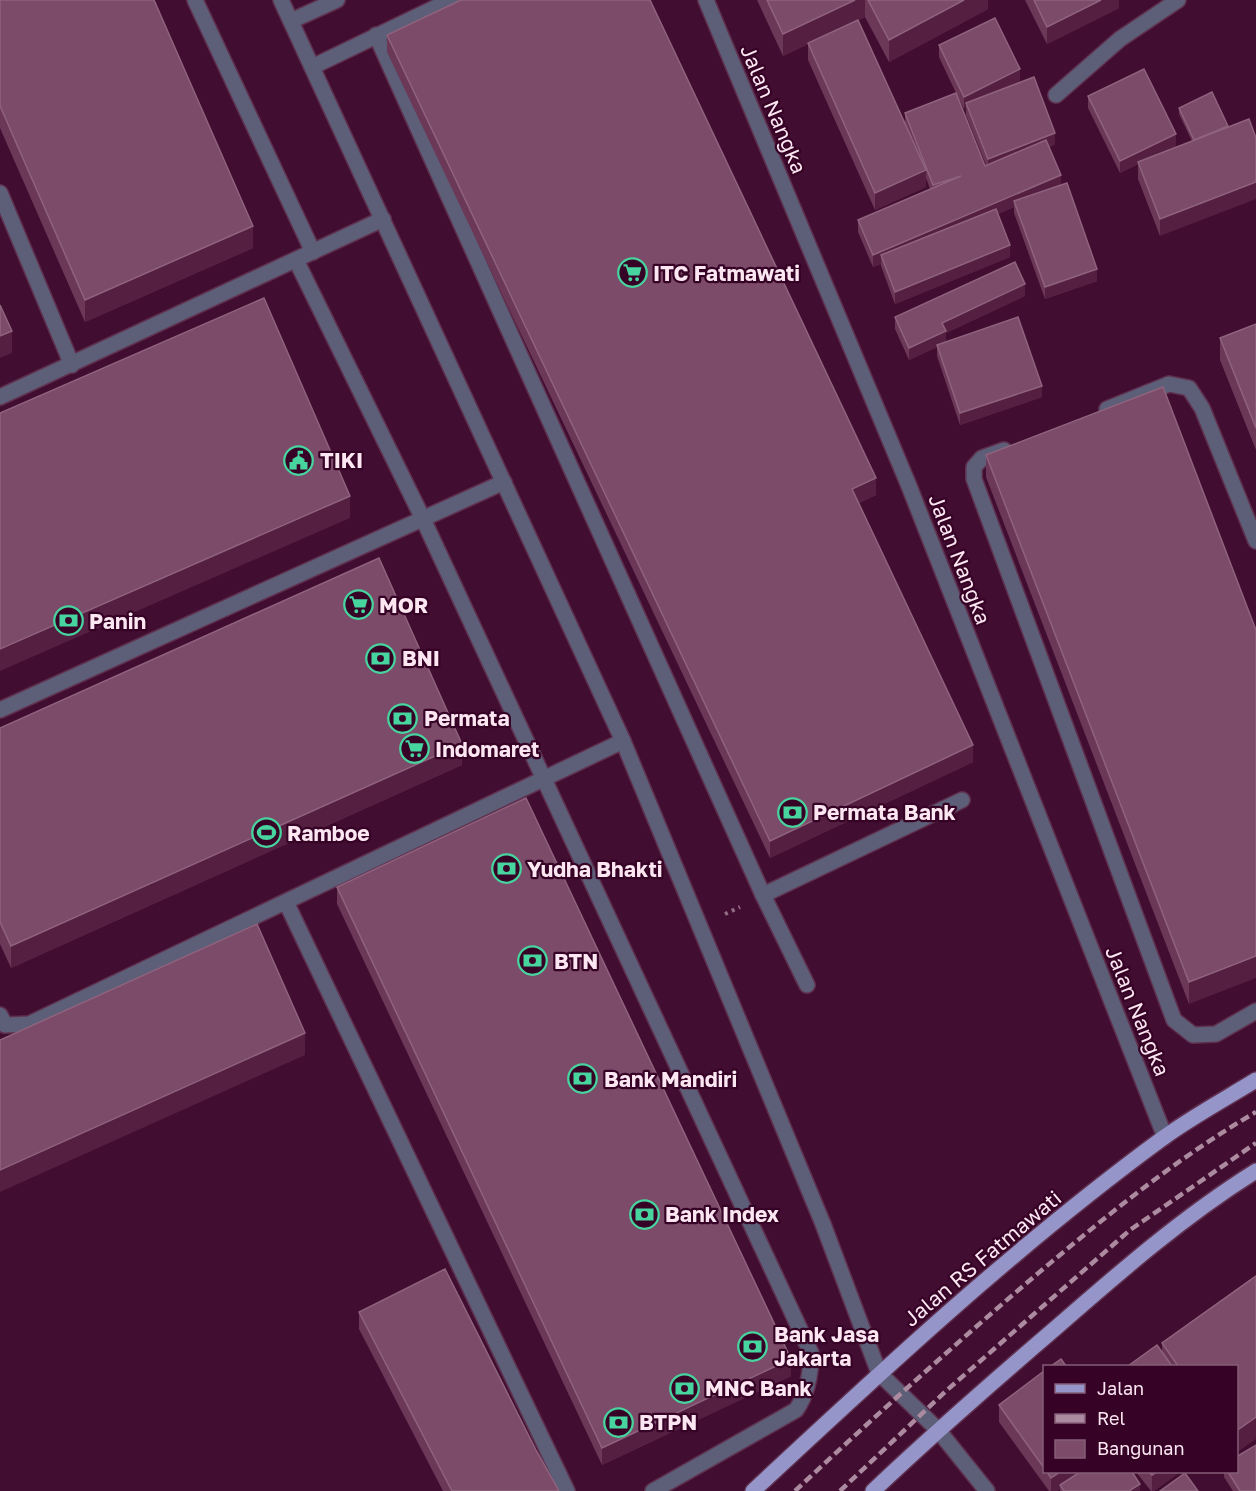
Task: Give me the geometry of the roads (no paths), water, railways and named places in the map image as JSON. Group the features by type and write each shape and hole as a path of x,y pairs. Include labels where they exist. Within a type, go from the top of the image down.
{"main road":[{"name":"Jalan RS Fatmawati","path":"753,1491 879,1373 1015,1253 1165,1137 1256,1080"},
{"path":"873,1491 939,1430 1128,1265 1207,1202 1256,1171"}],"street":[{"path":"195,0 313,252"},
{"path":"281,0 623,741 823,1224 879,1373 939,1430 987,1491"},
{"path":"291,21 337,0"},
{"path":"312,67 451,0"},
{"name":"Jalan Nangka","path":"706,0 909,486 1165,1137"},
{"path":"1056,95 1120,39 1178,0"},
{"path":"376,35 763,896 807,985"},
{"path":"0,193 72,364"},
{"path":"0,397 383,219"},
{"path":"296,260 423,519 541,778 811,1353 811,1367 804,1398 796,1410 654,1491"},
{"path":"1092,414 1169,384 1189,388 1202,408 1256,541"},
{"path":"1015,445 982,458 974,467 974,479 1174,1020 1193,1035 1216,1034 1256,1011"},
{"path":"0,710 504,482"},
{"path":"0,1015 5,1025 29,1024 541,778 623,741"},
{"path":"763,896 962,800"},
{"path":"286,902 567,1491"}],"railway":[{"path":"795,1491 945,1355 1089,1231 1170,1168 1256,1112"},
{"path":"840,1491 946,1391 1130,1230 1256,1143"}],"place":[{"name":"ITC Fatmawati","path":"632,273"},
{"name":"TIKI","path":"299,460"},
{"name":"MOR","path":"358,605"},
{"name":"Panin","path":"68,621"},
{"name":"BNI","path":"381,658"},
{"name":"Permata","path":"403,718"},
{"name":"Indomaret","path":"414,749"},
{"name":"Permata Bank","path":"792,812"},
{"name":"Ramboe","path":"266,833"},
{"name":"Yudha Bhakti","path":"506,869"},
{"name":"BTN","path":"533,961"},
{"name":"Bank Mandiri","path":"583,1079"},
{"name":"Bank Index","path":"644,1214"},
{"name":"Bank Jasa Jakarta","path":"753,1346"},
{"name":"MNC Bank","path":"684,1388"},
{"name":"BTPN","path":"618,1422"}]}
